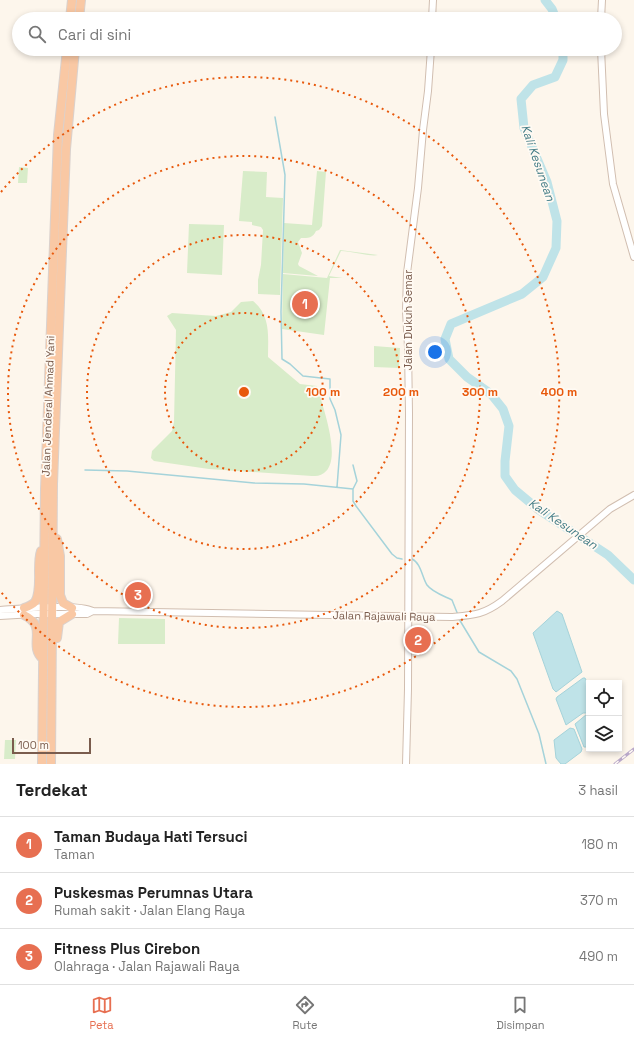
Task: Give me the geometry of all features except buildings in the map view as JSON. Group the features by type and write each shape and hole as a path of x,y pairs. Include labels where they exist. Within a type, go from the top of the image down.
{"highway":[{"path":"71,12 72,0"},
{"path":"79,12 81,0"},
{"name":"Jalan Jenderal Ahmad Yani","path":"51,764 52,647 43,544 57,142 66,56"},
{"name":"Jalan Jenderal Ahmad Yani","path":"42,764 43,659 48,611 53,515 66,149 74,56"},
{"path":"52,647 56,640 59,623 72,611 63,603 60,595 60,556 53,515"},
{"path":"43,544 39,555 37,595 32,604 24,612 36,624 37,650 39,656 43,659"}],"street":[{"path":"432,12 433,0"},
{"path":"601,12 602,0"},
{"name":"Jalan Dukuh Semar","path":"406,764 408,689 409,412 406,311 407,273 418,188 428,91 430,56"},
{"path":"601,56 604,114 613,184 634,257"},
{"name":"Jalan Rajawali Raya","path":"24,612 72,611 87,614 93,611 455,617 478,614 489,610 502,601 610,509 634,495"},
{"path":"0,610 24,612"},
{"path":"0,616 24,612"}],"green space":[{"path":"19,167 28,168 27,183 18,183"},
{"path":"243,171 267,172 266,197 283,198 280,295 258,294 263,230 261,227 252,225 252,222 239,221"},
{"path":"317,171 326,172 322,226 312,236 308,238 301,238 298,242 302,253 298,264 299,266 318,276 283,273 284,223 312,225"},
{"path":"189,224 224,225 222,275 187,273"},
{"path":"340,250 378,255 341,251 329,276 343,278 330,278 324,335 282,329 283,274 327,278"},
{"path":"253,301 259,307 266,320 268,334 268,357 300,384 317,386 330,432 332,457 329,466 324,473 318,476 312,476 209,469 154,461 151,458 152,451 172,431 174,422 176,330 167,316 172,313 216,316 231,312 241,302"},
{"path":"374,346 400,348 399,368 374,367"},
{"path":"119,618 165,619 165,644 118,644"},
{"path":"5,740 16,740 15,759 4,759"}],"water":[{"path":"557,611 562,614 582,672 556,692 553,689 533,633"},
{"path":"585,678 586,713 583,713 566,725 556,699"},
{"path":"586,715 586,747 584,747 575,724"},
{"path":"570,728 574,729 582,749 581,752 565,764 561,764 556,758 554,740"}],"waterway":[{"name":"Kali Kesunean","path":"545,0 553,12"},
{"name":"Kali Kesunean","path":"563,56 563,60 555,77 533,85 521,99 524,128 547,182 557,221 556,248 543,277 522,294 451,324 445,339 449,359 467,377 491,394 503,409 509,426 505,476 515,490 539,510 608,555 634,580"},
{"path":"275,117 285,175 281,312 282,359 303,376 330,379 330,399 335,410 341,435 337,487"},
{"path":"353,465 357,481 353,489"},
{"path":"85,470 127,471 254,483 304,484 353,489 353,501 356,506 392,554 397,558 402,559"},
{"path":"412,559 419,567 427,585 435,592 452,600 458,615"},
{"path":"459,619 479,652 511,671 517,679 539,734 546,764"}],"railway":[{"path":"615,764 634,749"}],"place":[{"name":"Taman Budaya Hati Tersuci","path":"305,304"},
{"name":"Fitness Plus Cirebon","path":"138,595"},
{"name":"Puskesmas Perumnas Utara","path":"418,640"}]}
